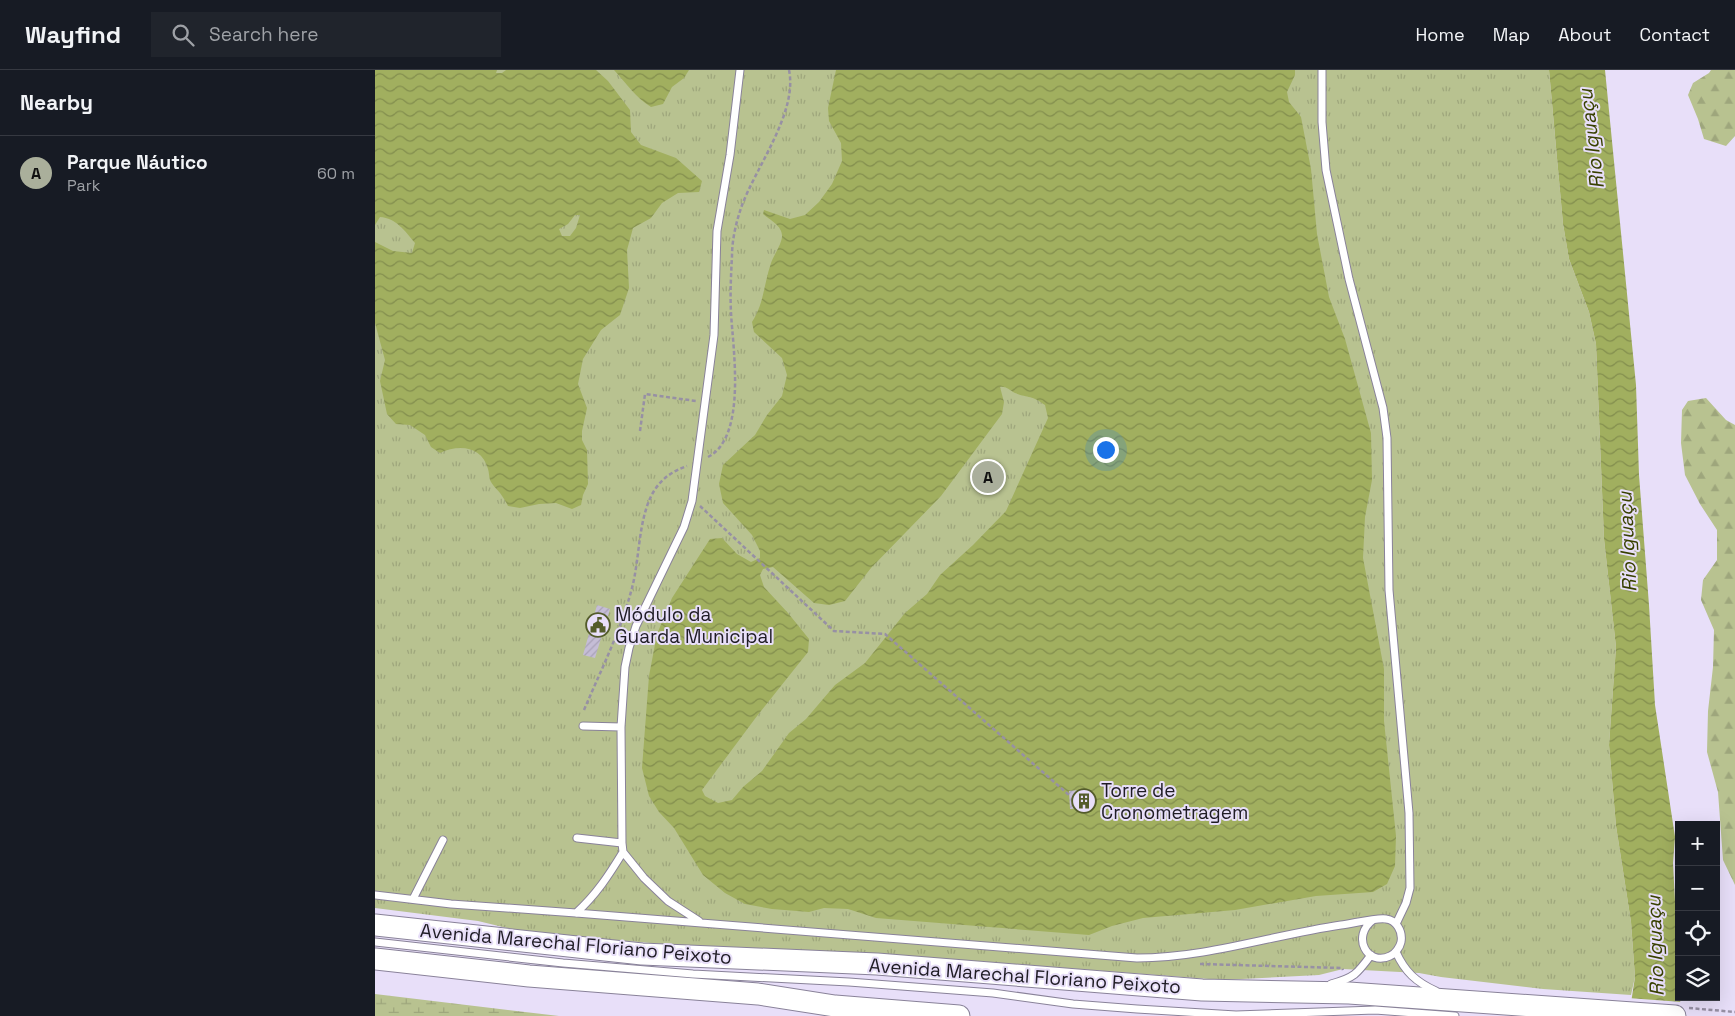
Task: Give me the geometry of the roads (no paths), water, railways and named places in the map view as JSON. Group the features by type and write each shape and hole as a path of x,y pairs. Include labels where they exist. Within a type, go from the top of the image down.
{"main road":[{"name":"Avenida Marechal Floriano Peixoto","path":"379,943 877,964 1193,989 1349,992 1459,1008 1585,1010 1675,1016"},
{"name":"Avenida Marechal Floriano Peixoto","path":"379,943 529,976 759,994 835,1006 959,1016"}],"lane":[{"path":"702,923 668,901 644,878 623,852 621,727 625,667 629,648 636,626 684,527 692,501 714,335 717,231 730,155 740,70"},
{"path":"1322,70 1322,122 1326,170 1349,279 1383,408 1387,438 1390,598 1410,833 1409,888 1406,903 1396,924"},
{"path":"583,726 621,727"},
{"path":"577,838 622,843"},
{"path":"413,899 443,840"},
{"path":"576,913 600,888 623,852"},
{"path":"375,895 451,904 1156,958 1197,952 1330,927 1385,918 1396,924 1402,941 1396,952 1384,958 1371,955 1364,946 1362,934 1373,920"},
{"path":"379,943 563,963 684,973 849,982 993,993 1073,1004 1236,1015 1459,1008"},
{"path":"1396,952 1407,972 1417,981 1459,1008"},
{"path":"1272,992 1327,985 1346,980 1354,976 1371,955"}],"water":[{"path":"375,70 497,70 496,73 502,73 506,70 596,70 608,81 630,110 631,132 641,145 676,158 702,181 699,192 678,193 662,203 651,218 633,228 627,250 629,288 620,315 601,330 583,359 578,384 587,408 582,440 587,450 588,484 581,505 572,509 556,503 520,508 508,506 491,482 485,461 475,451 455,448 440,453 431,447 425,435 410,425 396,424 387,414 380,381 385,360 375,323 375,242 393,251 412,253 415,243 400,226 391,220 380,217 375,225","holes":["575,215 580,215 576,228 570,236 562,236 559,229 568,224"]},
{"path":"614,70 689,70 684,78 672,87 663,104 651,107 636,95"},
{"path":"836,70 1295,70 1295,75 1287,92 1289,102 1301,117 1311,169 1317,234 1329,297 1345,339 1371,433 1372,480 1365,517 1363,558 1384,669 1384,721 1396,836 1395,866 1387,884 1373,892 1316,896 1235,910 1143,918 1112,926 1089,935 876,918 848,909 824,908 809,912 772,909 745,904 725,893 703,875 674,828 659,812 649,796 642,768 649,676 657,634 672,598 710,539 722,538 737,554 751,562 760,558 760,551 752,535 723,503 719,484 723,465 755,435 767,415 782,396 787,375 782,358 754,332 752,322 759,308 771,263 782,237 778,226 763,214 764,210 790,219 805,215 819,202 832,184 842,161 841,143 829,121 828,108","holes":["1000,387 1041,402 1045,405 1048,418 1006,511 940,575 927,594 905,613 865,663 835,685 806,719 789,733 762,771 743,787 732,800 718,803 705,796 702,790 808,652 809,639 764,587 760,575 763,569 773,567 814,603 829,605 845,601 871,568 941,496 1002,414 1004,402"]},
{"name":"Rio Iguaçu","path":"1549,70 1605,70 1636,385 1639,475 1655,705 1675,837 1673,863 1675,1001 1680,1001 1681,1016 1629,1016 1635,977 1631,922 1616,826 1609,745 1616,647 1604,539 1596,344 1589,312 1569,259 1563,224"}],"place":[{"name":"Parque Náutico","path":"988,477"},
{"name":"Módulo da Guarda Municipal","path":"598,625"},
{"name":"Torre de Cronometragem","path":"1084,801"}]}
